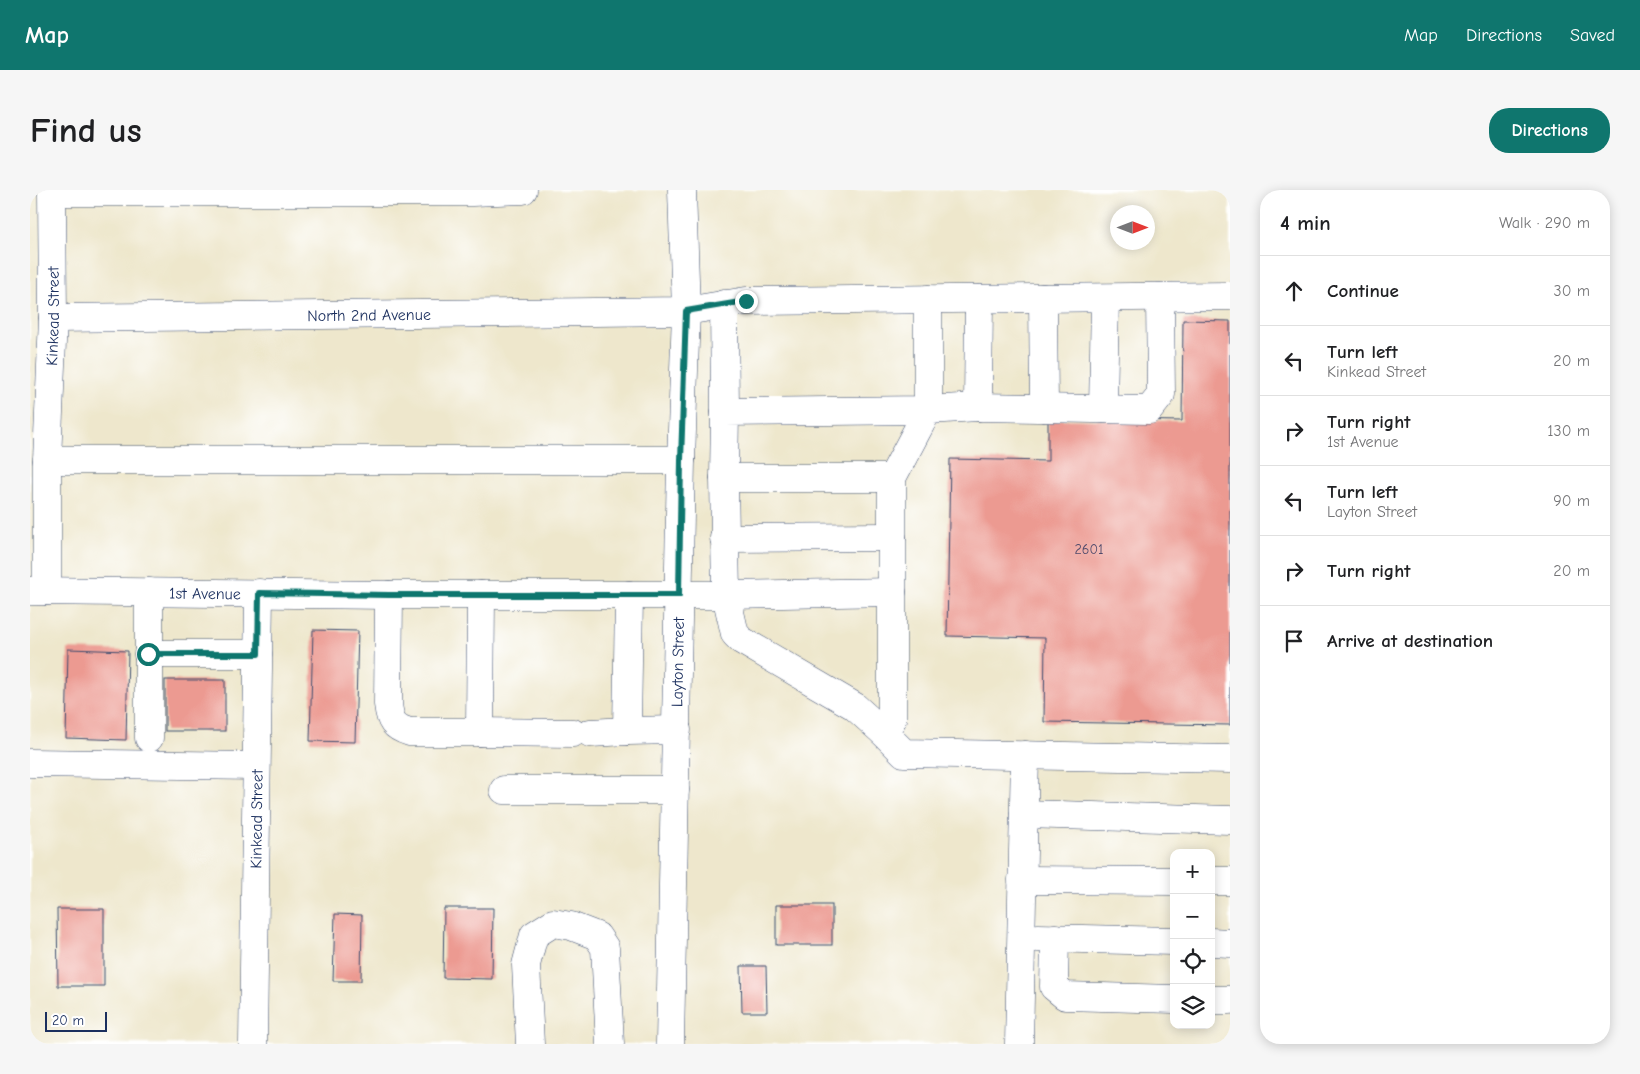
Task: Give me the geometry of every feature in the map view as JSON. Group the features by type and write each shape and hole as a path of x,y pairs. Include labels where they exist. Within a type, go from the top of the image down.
{"street":[{"path":"52,191 472,192 523,190"},
{"name":"Layton Street","path":"670,1044 681,460 686,311 682,190"},
{"name":"Kinkead Street","path":"39,591 53,318 52,191"},
{"name":"North 2nd Avenue","path":"53,318 686,311 746,301 1230,296"},
{"path":"725,412 928,410 978,407 1149,410 1161,395 1160,297"},
{"path":"1042,298 1044,408"},
{"path":"1103,409 1105,298"},
{"path":"883,732 892,720 892,478 928,410 928,299"},
{"path":"978,407 979,299"},
{"path":"724,304 724,538 726,595 735,634 740,640 854,706 904,753 1230,759"},
{"path":"47,460 681,460"},
{"path":"724,478 892,478"},
{"path":"724,538 892,537"},
{"name":"1st Avenue","path":"39,591 389,595 726,595 892,592"},
{"path":"149,592 149,738"},
{"name":"Kinkead Street","path":"253,1044 259,593"},
{"path":"389,595 389,717 401,730 410,732 581,733 677,730"},
{"path":"480,732 481,595"},
{"path":"627,731 629,595"},
{"path":"148,654 258,654"},
{"path":"1019,1044 1026,755"},
{"path":"30,763 256,766"},
{"path":"504,790 675,790"},
{"path":"1024,814 1230,820"},
{"path":"1022,880 1170,881"},
{"path":"1215,881 1230,881"},
{"path":"530,1044 526,965 534,935 553,923 571,926 597,936 605,948 610,1044"},
{"path":"1021,937 1170,941"},
{"path":"1055,938 1054,987 1065,996 1170,999"},
{"path":"1215,942 1230,943"},
{"path":"1215,1000 1230,1000"}],"building":[{"path":"1183,320 1230,321 1230,725 1044,722 1045,638 947,636 950,459 1048,461 1048,419 1182,421"},
{"path":"313,630 358,631 355,742 310,741"},
{"path":"68,649 128,651 126,740 66,738"},
{"path":"165,680 225,680 225,731 165,731"},
{"path":"776,905 832,905 832,945 776,945"},
{"path":"444,908 493,908 492,979 443,978"},
{"path":"57,909 104,909 104,986 58,986"},
{"path":"335,914 362,915 361,981 333,981"},
{"path":"741,966 766,966 767,1012 742,1012"}],"route":[{"path":"148,654 258,654 259,593 679,595 686,311 746,301"}]}
